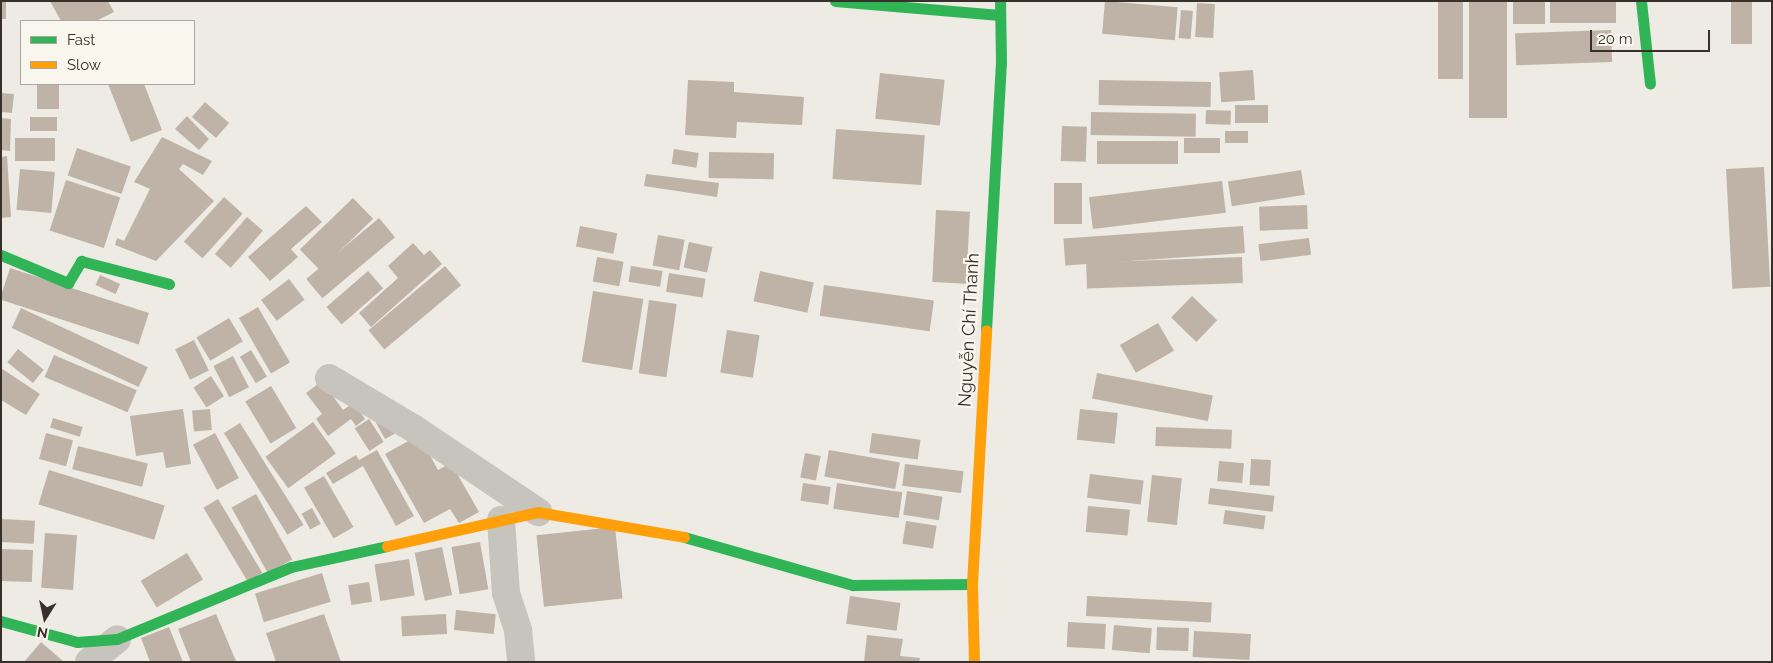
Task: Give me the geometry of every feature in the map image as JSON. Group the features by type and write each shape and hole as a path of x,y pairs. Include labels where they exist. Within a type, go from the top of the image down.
{"street":[{"path":"835,1 999,15"},
{"name":"Nguyễn Chí Thanh","path":"974,662 972,584 1001,62 1000,1"},
{"path":"1641,1 1650,84"},
{"path":"1,254 68,283 81,261 169,284"},
{"path":"329,378 413,428 538,512"},
{"path":"89,662 117,639 291,567 538,512 667,532 853,585 972,584"},
{"path":"501,520 506,594 518,631 521,662"},
{"path":"1,621 77,642 117,639"}],"building":[{"path":"1,1 6,1 6,19 1,19"},
{"path":"50,1 108,1 114,12 98,20 60,20"},
{"path":"1105,1 1178,7 1175,40 1102,34"},
{"path":"1438,1 1463,1 1463,79 1438,79"},
{"path":"1469,1 1507,1 1507,118 1469,118"},
{"path":"1513,1 1545,1 1545,24 1513,24"},
{"path":"1550,1 1616,1 1616,23 1550,23"},
{"path":"1731,1 1752,1 1752,44 1731,44"},
{"path":"1197,3 1215,4 1213,38 1195,37"},
{"path":"1181,10 1193,11 1191,39 1179,38"},
{"path":"1611,30 1612,62 1516,65 1515,33"},
{"path":"1253,70 1255,100 1221,102 1219,72"},
{"path":"880,73 945,80 940,126 875,119"},
{"path":"688,80 734,82 734,92 804,97 802,125 737,122 736,138 685,135"},
{"path":"1099,80 1211,82 1211,107 1099,105"},
{"path":"37,85 59,85 59,109 37,109"},
{"path":"108,85 144,85 162,130 131,142"},
{"path":"1,93 14,94 12,113 1,112"},
{"path":"205,102 229,123 216,138 192,117"},
{"path":"1235,105 1268,105 1268,123 1235,123"},
{"path":"1206,110 1231,111 1230,125 1206,124"},
{"path":"1091,112 1196,114 1196,137 1091,135"},
{"path":"187,116 209,139 199,150 175,129"},
{"path":"30,117 57,117 57,131 30,131"},
{"path":"1,118 11,119 10,151 1,150"},
{"path":"1062,126 1087,127 1086,162 1061,161"},
{"path":"836,129 925,135 921,185 833,179"},
{"path":"1225,131 1248,131 1248,143 1225,143"},
{"path":"162,137 212,161 203,175 183,164 179,169 214,201 156,261 115,245 117,238 124,241 150,189 134,182"},
{"path":"15,138 55,138 55,161 15,161"},
{"path":"1184,138 1220,138 1220,153 1184,153"},
{"path":"1097,141 1178,141 1178,164 1097,164"},
{"path":"77,148 131,167 121,194 68,175"},
{"path":"674,149 699,153 696,168 672,164"},
{"path":"709,152 774,153 774,179 709,178"},
{"path":"7,156 11,217 1,218 1,157"},
{"path":"1764,167 1770,287 1732,289 1726,169"},
{"path":"20,169 55,172 51,213 16,210"},
{"path":"1301,170 1305,195 1232,206 1228,182"},
{"path":"646,174 719,183 717,197 644,186"},
{"path":"66,180 120,198 104,248 50,230"},
{"path":"1222,181 1226,213 1093,229 1089,197"},
{"path":"1054,183 1082,183 1082,224 1054,224"},
{"path":"224,197 243,214 202,258 184,242"},
{"path":"353,198 373,219 320,270 300,249"},
{"path":"1307,205 1308,229 1260,231 1259,207"},
{"path":"306,206 322,222 291,249 298,257 270,281 248,257"},
{"path":"936,210 970,212 966,284 932,282"},
{"path":"247,217 263,231 231,268 215,254"},
{"path":"379,218 395,237 322,298 306,279"},
{"path":"580,226 617,233 613,254 576,247"},
{"path":"1243,226 1245,253 1065,265 1063,239"},
{"path":"658,235 685,240 679,270 653,266"},
{"path":"1309,238 1311,255 1260,261 1258,244"},
{"path":"689,242 712,247 707,272 684,267"},
{"path":"413,243 424,255 430,250 442,264 371,327 359,313 398,278 388,266"},
{"path":"597,257 624,262 619,286 593,282"},
{"path":"1242,257 1243,283 1087,288 1086,262"},
{"path":"445,266 461,285 384,349 368,330"},
{"path":"631,266 663,271 660,287 628,282"},
{"path":"10,268 149,313 139,345 1,300"},
{"path":"368,271 383,288 342,324 326,307"},
{"path":"760,271 814,282 807,313 754,301"},
{"path":"669,273 706,279 703,298 666,292"},
{"path":"100,275 120,284 116,294 96,285"},
{"path":"289,279 305,300 277,321 261,300"},
{"path":"824,285 934,300 930,331 820,316"},
{"path":"593,291 643,299 632,370 582,362"},
{"path":"1192,296 1217,320 1196,342 1171,318"},
{"path":"649,300 677,304 666,377 639,373"},
{"path":"258,307 290,362 271,373 239,318"},
{"path":"21,308 148,367 139,387 12,328"},
{"path":"229,318 243,341 210,361 196,338"},
{"path":"1158,323 1174,351 1136,373 1120,345"},
{"path":"727,330 760,335 753,378 720,372"},
{"path":"194,340 209,371 190,380 175,349"},
{"path":"18,349 44,370 33,383 7,362"},
{"path":"251,350 267,377 256,383 240,357"},
{"path":"54,355 137,390 127,412 45,377"},
{"path":"233,356 249,387 229,397 213,366"},
{"path":"1,368 40,394 26,415 1,400"},
{"path":"1097,373 1213,396 1208,421 1092,399"},
{"path":"211,376 224,396 206,408 193,387"},
{"path":"322,381 343,410 359,399 360,412 365,419 356,426 351,419 328,436 316,419 322,414 306,393"},
{"path":"271,386 296,428 271,443 245,401"},
{"path":"183,409 191,464 166,468 163,452 136,456 130,416"},
{"path":"210,409 212,430 194,431 192,411"},
{"path":"1080,409 1118,413 1115,444 1077,440"},
{"path":"53,418 83,427 80,437 50,428"},
{"path":"369,419 384,442 369,451 355,428"},
{"path":"374,419 396,433 385,439"},
{"path":"313,422 336,454 288,488 265,457"},
{"path":"240,423 304,525 287,535 224,433"},
{"path":"1156,427 1232,430 1231,449 1155,446"},
{"path":"46,433 73,440 66,466 39,459"},
{"path":"215,433 239,478 217,490 193,445"},
{"path":"872,433 921,440 918,460 869,453"},
{"path":"419,435 438,470 451,463 479,512 459,523 450,509 424,523 385,454"},
{"path":"78,446 148,463 142,487 72,469"},
{"path":"377,450 414,516 396,526 363,466 333,484 326,473 356,455 359,460"},
{"path":"829,450 900,463 895,489 824,477"},
{"path":"805,453 821,456 816,481 800,478"},
{"path":"1251,459 1271,460 1270,486 1250,485"},
{"path":"1219,461 1244,463 1242,483 1217,481"},
{"path":"905,464 964,471 961,493 902,486"},
{"path":"49,470 165,505 154,540 38,504"},
{"path":"1090,474 1144,481 1141,504 1087,498"},
{"path":"1152,475 1182,478 1177,525 1147,522"},
{"path":"324,476 354,527 334,539 304,487"},
{"path":"803,483 831,487 828,505 800,501"},
{"path":"837,483 902,492 899,518 833,509"},
{"path":"1210,488 1275,496 1273,512 1208,504"},
{"path":"907,491 943,497 939,520 903,515"},
{"path":"256,494 292,560 268,573 232,508"},
{"path":"218,499 262,573 248,581 203,508"},
{"path":"1088,506 1130,510 1128,536 1086,532"},
{"path":"312,508 321,524 310,530 302,514"},
{"path":"1225,510 1266,516 1264,530 1223,524"},
{"path":"1,519 35,521 34,544 1,542"},
{"path":"906,521 937,526 933,549 902,544"},
{"path":"615,527 623,599 544,607 536,535"},
{"path":"45,533 77,535 73,590 41,588"},
{"path":"480,542 488,589 460,594 451,547"},
{"path":"442,547 452,595 425,601 415,553"},
{"path":"1,549 33,550 32,582 1,581"},
{"path":"187,553 203,580 157,607 141,581"},
{"path":"409,559 415,596 380,601 374,564"},
{"path":"322,573 331,602 264,622 255,593"},
{"path":"369,582 372,602 351,605 348,585"},
{"path":"850,596 901,603 897,631 846,624"},
{"path":"1087,596 1212,603 1211,623 1086,616"},
{"path":"456,610 496,614 494,634 454,630"},
{"path":"216,614 236,661 191,662 178,629"},
{"path":"324,614 341,662 276,662 266,633"},
{"path":"446,614 447,634 402,636 401,616"},
{"path":"1068,622 1106,624 1105,649 1067,647"},
{"path":"1114,625 1152,628 1150,653 1112,650"},
{"path":"169,627 183,662 150,662 141,638"},
{"path":"1157,627 1189,628 1188,651 1156,650"},
{"path":"1194,631 1251,634 1250,660 1193,657"},
{"path":"867,635 903,639 900,656 920,658 919,662 864,662"},
{"path":"41,642 64,662 24,662"}],"traffic: fast":[{"path":"835,1 999,15"},
{"path":"986,330 1001,62 1000,1"},
{"path":"1641,1 1650,84"},
{"path":"1,255 68,283 81,261 169,284"},
{"path":"684,537 853,585 972,584"},
{"path":"1,621 77,642 117,639 291,567 387,546"}],"traffic: slow":[{"path":"974,662 972,584 986,330"},
{"path":"387,546 538,512 684,537"}]}
